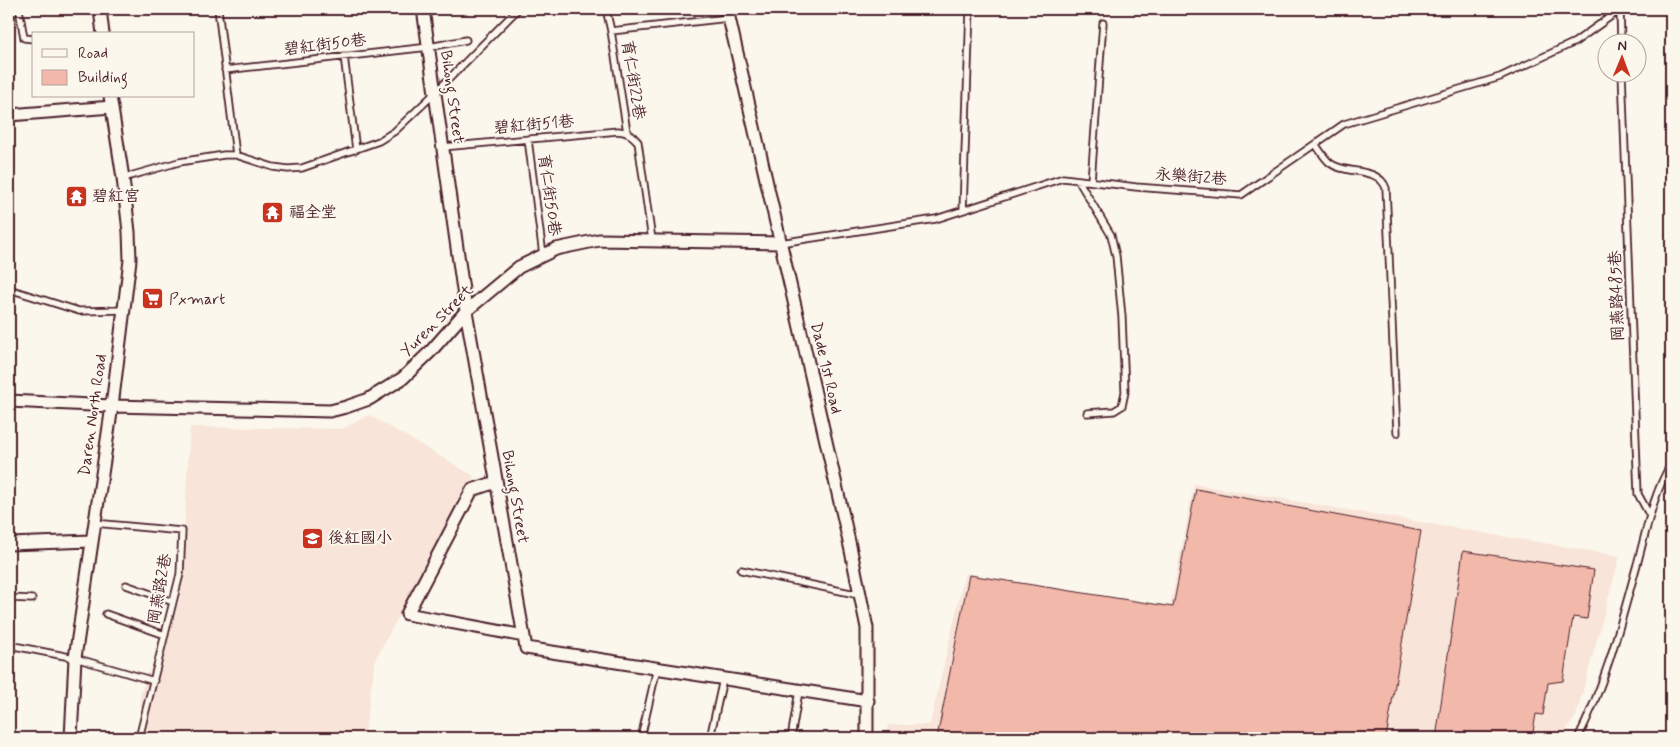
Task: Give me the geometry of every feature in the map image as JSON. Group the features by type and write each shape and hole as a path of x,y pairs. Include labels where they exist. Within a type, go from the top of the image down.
{"street":[{"path":"100,9 103,32"},
{"name":"Bihong Street","path":"424,9 466,311 524,636"},
{"name":"Dade 1st Road","path":"728,13 867,628 867,738"},
{"path":"9,115 111,102"},
{"name":"Daren North Road","path":"71,738 75,658 112,406 130,260 123,178 111,102"},
{"name":"Yuren Street","path":"9,404 330,411 369,399 403,378 431,351 466,311 518,267 556,249 599,240 780,243"},
{"path":"496,482 472,490 406,614 524,636 526,648 868,702"},
{"path":"9,544 91,541"}],"lane":[{"path":"19,9 24,38 32,39"},
{"path":"218,9 236,155"},
{"path":"123,178 179,162 224,154 236,155 272,168 302,168 379,141 395,131 518,9"},
{"name":"育仁街22巷","path":"606,9 612,31 627,132 638,142 652,240"},
{"path":"963,210 970,9"},
{"path":"1620,9 1621,32"},
{"name":"永樂街2巷","path":"780,243 936,219 1063,178 1136,187 1241,195 1344,124 1500,77 1575,42 1620,9"},
{"path":"612,31 728,13"},
{"path":"1091,181 1103,23"},
{"name":"碧紅街50巷","path":"225,70 466,40"},
{"path":"344,56 356,150"},
{"name":"岡燕路485巷","path":"1622,82 1638,494 1650,516"},
{"name":"碧紅街51巷","path":"443,147 618,131 627,132"},
{"name":"育仁街50巷","path":"528,139 543,255"},
{"path":"1315,144 1330,163 1376,177 1383,181 1386,188 1398,433"},
{"path":"1078,180 1111,235 1116,256 1122,316 1125,392 1122,406 1114,411 1087,412"},
{"path":"9,288 79,310 124,310"},
{"path":"1578,738 1590,714 1623,616 1653,502 1671,464"},
{"name":"岡燕路2巷","path":"94,523 182,531 180,574 140,738"},
{"path":"741,570 860,595"},
{"path":"126,585 173,602"},
{"path":"9,598 32,599"},
{"path":"106,614 165,635"},
{"path":"9,645 75,658 154,681"},
{"path":"641,738 657,668"},
{"path":"710,738 723,679"},
{"path":"791,738 799,691"}],"shaded area":[{"name":"後紅國小","path":"369,415 474,476 375,660 364,738 143,738 140,694 180,599 190,427 342,429"},
{"path":"1194,484 1620,556 1576,716 1561,738 886,738 888,725 930,725 965,573 1170,607"}],"building":[{"path":"1196,489 1421,531 1386,738 937,738 969,575 1173,607"},
{"path":"1463,551 1594,570 1587,619 1573,617 1563,681 1548,683 1543,715 1536,714 1532,738 1436,738"}],"place":[{"name":"碧紅宮","path":"76,196"},
{"name":"福全堂","path":"273,212"},
{"name":"Pxmart","path":"153,299"},
{"name":"後紅國小","path":"312,538"}]}
